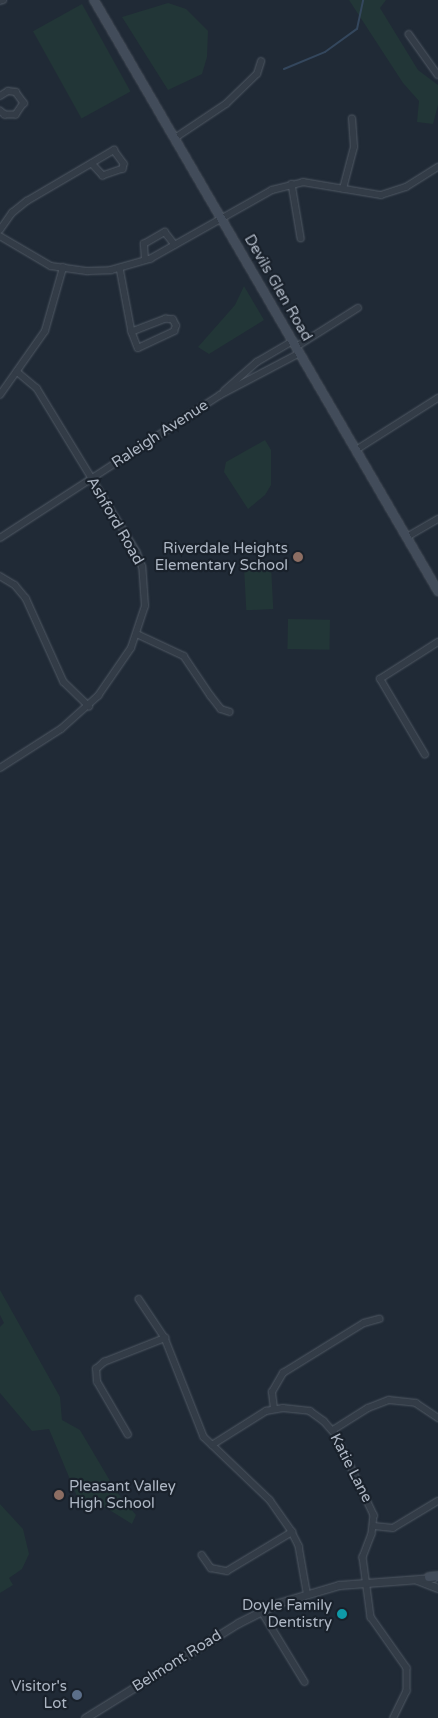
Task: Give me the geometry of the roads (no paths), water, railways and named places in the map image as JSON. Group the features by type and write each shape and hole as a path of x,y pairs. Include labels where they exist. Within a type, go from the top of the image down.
{"main road":[{"name":"Devils Glen Road","path":"94,0 438,591"},
{"path":"429,1577 438,1577"}],"street":[{"path":"409,34 438,75"},
{"path":"175,138 226,104 257,74 261,62"},
{"path":"0,96 8,90 16,92 24,104 16,115 5,115 0,111"},
{"path":"343,189 354,147 352,119"},
{"path":"0,230 12,213 28,201 114,150 124,164 123,168 103,176 92,164"},
{"path":"0,236 32,258 63,268 88,271 120,268 145,260 175,245 272,190 303,182 370,195 393,193 438,167"},
{"path":"292,184 301,238"},
{"path":"145,260 144,244 165,232 175,245"},
{"path":"0,395 45,331 63,268"},
{"path":"120,268 132,332 138,348 143,349 174,331 176,326 174,320 166,319 132,332"},
{"path":"296,347 358,308"},
{"name":"Raleigh Avenue","path":"220,395 257,362 296,347"},
{"name":"Raleigh Avenue","path":"0,538 296,347"},
{"name":"Ashford Road","path":"0,768 61,730 89,706 112,680 137,634 145,606 142,567 92,479 37,389 17,372"},
{"path":"356,450 438,398"},
{"path":"407,537 438,519"},
{"path":"0,576 15,585 26,598 64,682 89,706"},
{"path":"137,634 184,656 211,696 222,708 230,712"},
{"path":"425,755 380,679 438,642"},
{"path":"139,1299 165,1338 201,1430 212,1445 262,1492 292,1532 299,1546 307,1592"},
{"path":"274,1409 272,1392 283,1373 364,1323 379,1319"},
{"path":"128,1434 97,1382 96,1369 104,1362 165,1338"},
{"path":"333,1430 368,1408 389,1400 416,1403 438,1418"},
{"name":"Katie Lane","path":"212,1445 274,1409 291,1407 310,1411 333,1430 372,1510 374,1526"},
{"path":"394,1718 407,1691 406,1668 400,1656 374,1626 365,1581 363,1553 374,1526 393,1528 438,1501"},
{"path":"202,1555 211,1568 227,1571 292,1532"},
{"name":"Belmont Road","path":"85,1718 261,1610 307,1592 365,1581 416,1580 429,1577"},
{"name":"Belmont Road","path":"416,1580 438,1588"},
{"path":"261,1610 306,1682"}],"waterway":[{"path":"284,69 325,52 357,29 363,0"}],"place":[{"name":"Riverdale Heights Elementary School","path":"298,557"},
{"name":"Pleasant Valley High School","path":"59,1495"},
{"name":"Doyle Family Dentistry","path":"342,1614"},
{"name":"Visitor's Lot","path":"77,1695"}]}
